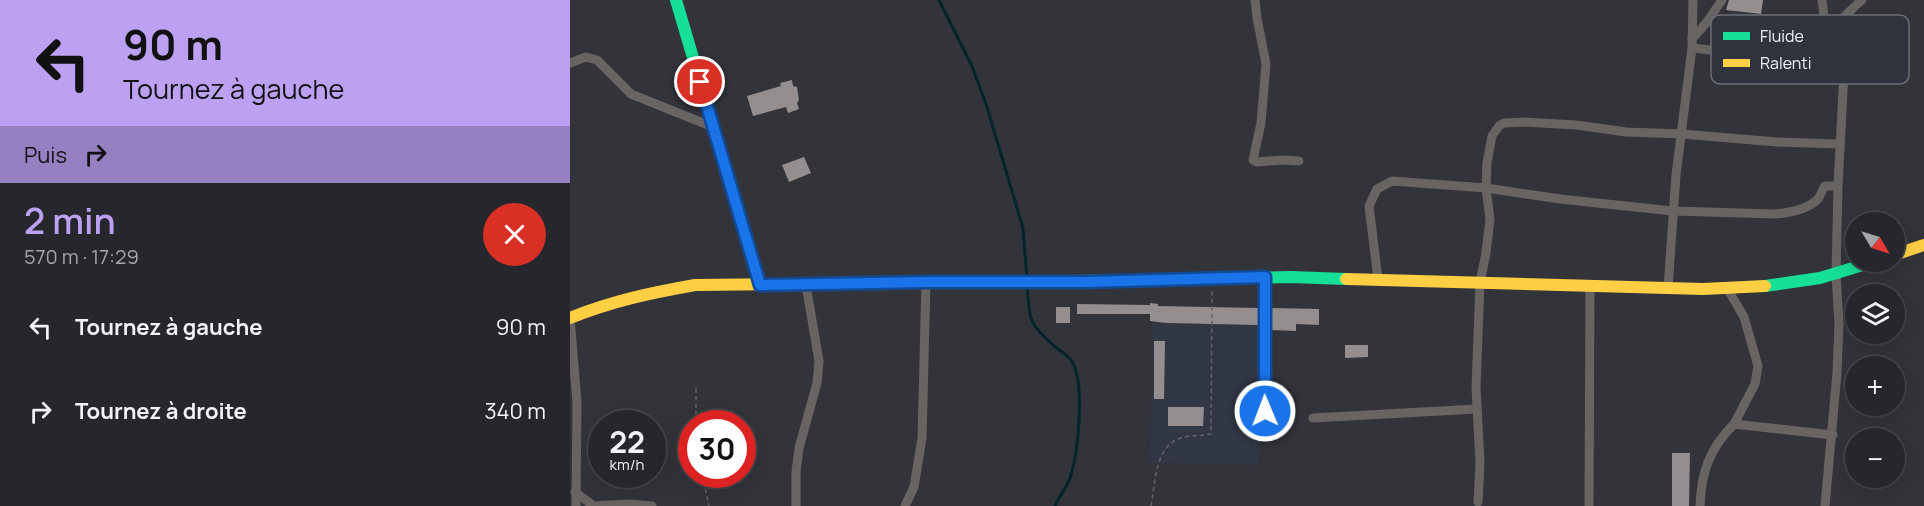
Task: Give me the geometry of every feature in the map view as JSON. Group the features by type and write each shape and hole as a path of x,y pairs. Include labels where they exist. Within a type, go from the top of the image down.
{"main road":[{"path":"676,0 760,285"},
{"path":"1905,251 1924,245"},
{"path":"570,317 642,294 695,285 1084,282 1265,277 1727,288 1794,283 1845,271"}],"street":[{"path":"1256,0 1266,64 1261,123 1253,159 1256,162 1299,161"},
{"path":"1712,15 1722,0"},
{"path":"1822,0 1824,15"},
{"path":"1846,15 1862,0"},
{"path":"1668,288 1673,211 1692,44 1693,1"},
{"path":"1692,44 1711,16"},
{"path":"1692,44 1711,46"},
{"path":"570,63 586,57 597,60 631,94 713,127"},
{"path":"1825,506 1833,435 1839,324 1836,274 1843,84"},
{"path":"1478,502 1480,462 1476,410 1480,283 1490,219 1486,188 1487,163 1492,136 1504,123 1576,125 1626,132 1682,134 1766,142 1840,144"},
{"path":"1378,279 1369,206 1377,189 1383,184 1400,181 1486,188 1560,199 1673,211 1788,213 1816,201 1825,186 1838,186"},
{"path":"1265,277 1265,411"},
{"path":"905,506 914,487 922,438 927,314 926,282"},
{"path":"796,506 799,448 817,383 819,361 806,285"},
{"path":"1589,506 1590,285"},
{"path":"1700,506 1701,489 1710,454 1719,439 1734,424 1755,384 1758,366 1744,317 1727,288"},
{"path":"570,317 577,402 576,506"},
{"path":"1313,418 1476,410"},
{"path":"1734,424 1833,435"},
{"path":"575,492 594,506 628,504 652,506"}],"path":[{"path":"1151,506 1158,469 1166,448 1178,440 1211,434 1212,278"},
{"path":"696,387 696,410"},
{"path":"705,488 708,506"}],"shaded area":[{"path":"1153,325 1262,325 1259,465 1150,462"}],"building":[{"path":"1729,0 1763,0 1761,14 1726,10"},
{"path":"792,80 793,86 797,87 799,109 788,113 786,107 753,116 747,96 781,86 780,83"},
{"path":"804,157 811,173 789,182 782,165"},
{"path":"1150,303 1158,304 1158,306 1258,308 1258,325 1166,323 1150,321 1150,314 1077,314 1077,304 1150,305"},
{"path":"1056,307 1070,307 1070,323 1056,323"},
{"path":"1272,308 1319,309 1319,325 1296,324 1296,331 1272,330"},
{"path":"1154,341 1165,341 1164,399 1154,399"},
{"path":"1345,345 1368,345 1368,357 1345,358"},
{"path":"1168,407 1204,407 1203,426 1168,426"},
{"path":"1672,453 1690,453 1689,506 1672,506"}],"waterway":[{"path":"939,0 972,66 986,104 1023,228 1027,279"},
{"path":"1027,286 1031,319 1034,325 1071,360 1076,370 1078,384 1078,436 1073,467 1069,482 1055,506"}],"traffic: fast":[{"path":"676,0 760,285"},
{"path":"1765,286 1820,278 1845,270"},
{"path":"1019,282 1291,277 1346,279"}],"traffic: slow":[{"path":"1905,251 1924,245"},
{"path":"1346,279 1703,289 1765,286"},
{"path":"570,318 631,298 695,285 1019,282"}],"route":[{"path":"700,82 760,285 1084,282 1265,277 1265,411"}]}
